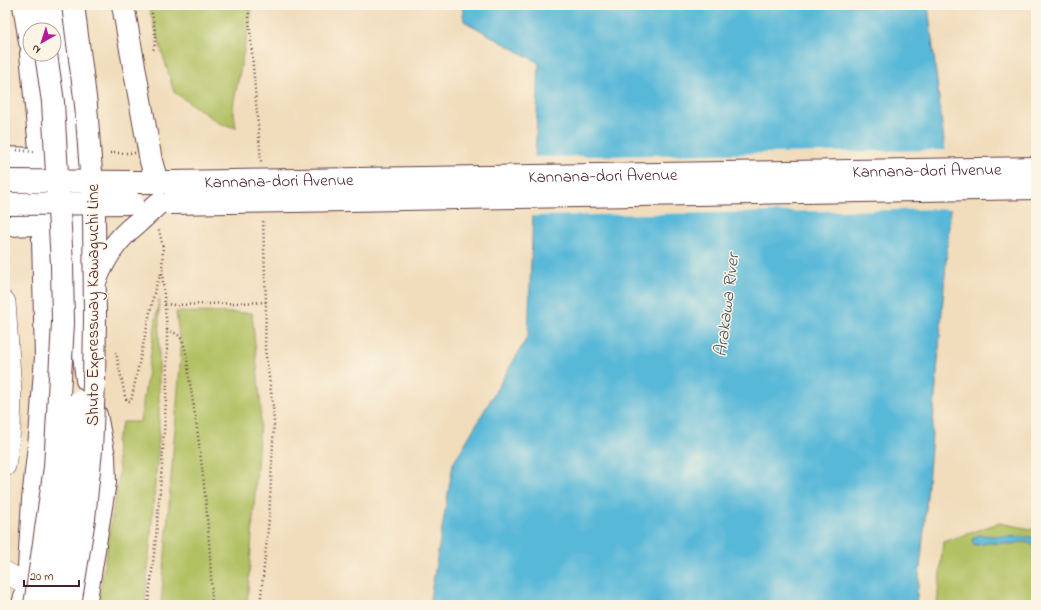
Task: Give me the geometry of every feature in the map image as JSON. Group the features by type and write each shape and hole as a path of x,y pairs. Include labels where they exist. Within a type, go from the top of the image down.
{"main road":[{"path":"24,5 27,22"},
{"path":"38,5 41,22"},
{"path":"56,5 66,66 74,160 78,313 87,381 104,456 105,482 85,605"},
{"name":"Shuto Expressway Kawaguchi Line","path":"70,605 84,519 91,450 95,316 94,213 92,182 86,105 73,5"},
{"path":"123,5 151,161 164,192"},
{"path":"26,595 46,357 41,159 32,62"},
{"name":"Shuto Expressway Kawaguchi Line","path":"35,605 55,467 62,323 62,264 53,102 47,62"},
{"path":"5,158 74,160"},
{"name":"Kannana-dori Avenue","path":"164,192 1036,168"},
{"path":"5,182 132,193"},
{"name":"Kannana-dori Avenue","path":"164,192 1036,188"},
{"path":"5,204 132,193 164,192"},
{"path":"53,605 69,507 78,415 85,317 89,295 100,268 114,246 164,192"},
{"path":"5,225 75,223"},
{"path":"63,605 84,448 87,381"}],"street":[{"path":"5,302 11,391 10,430 5,466"},
{"path":"5,572 26,595"}],"path":[{"path":"151,5 155,48"},
{"path":"248,5 261,164"},
{"path":"260,605 269,519 274,423 274,406 265,349 266,302 263,217"},
{"path":"148,605 156,538 166,400 167,330 162,271 162,248 158,231 164,226"},
{"path":"115,346 125,396 127,401 131,401 155,290 162,271"},
{"path":"165,304 266,302"},
{"path":"167,330 180,337 184,346 191,388 210,549 212,605"}],"green space":[{"path":"148,5 253,5 233,106 236,128 219,123 174,92"},
{"path":"159,300 159,437 145,605 98,605 119,472 116,441 123,422 140,422"},
{"path":"176,312 252,313 261,409 247,605 161,605 181,352"},
{"path":"999,523 1036,530 1036,605 937,605 943,542"}],"water":[{"name":"Arakawa River","path":"462,5 928,5 951,201 925,521 916,605 429,605 453,464 528,336 539,63 464,21"},
{"path":"979,535 1036,537 1036,547 1029,543 1021,542 1014,544 973,544 973,538"}],"pier":[{"path":"947,150 953,201 952,209 531,216 534,157"}]}
